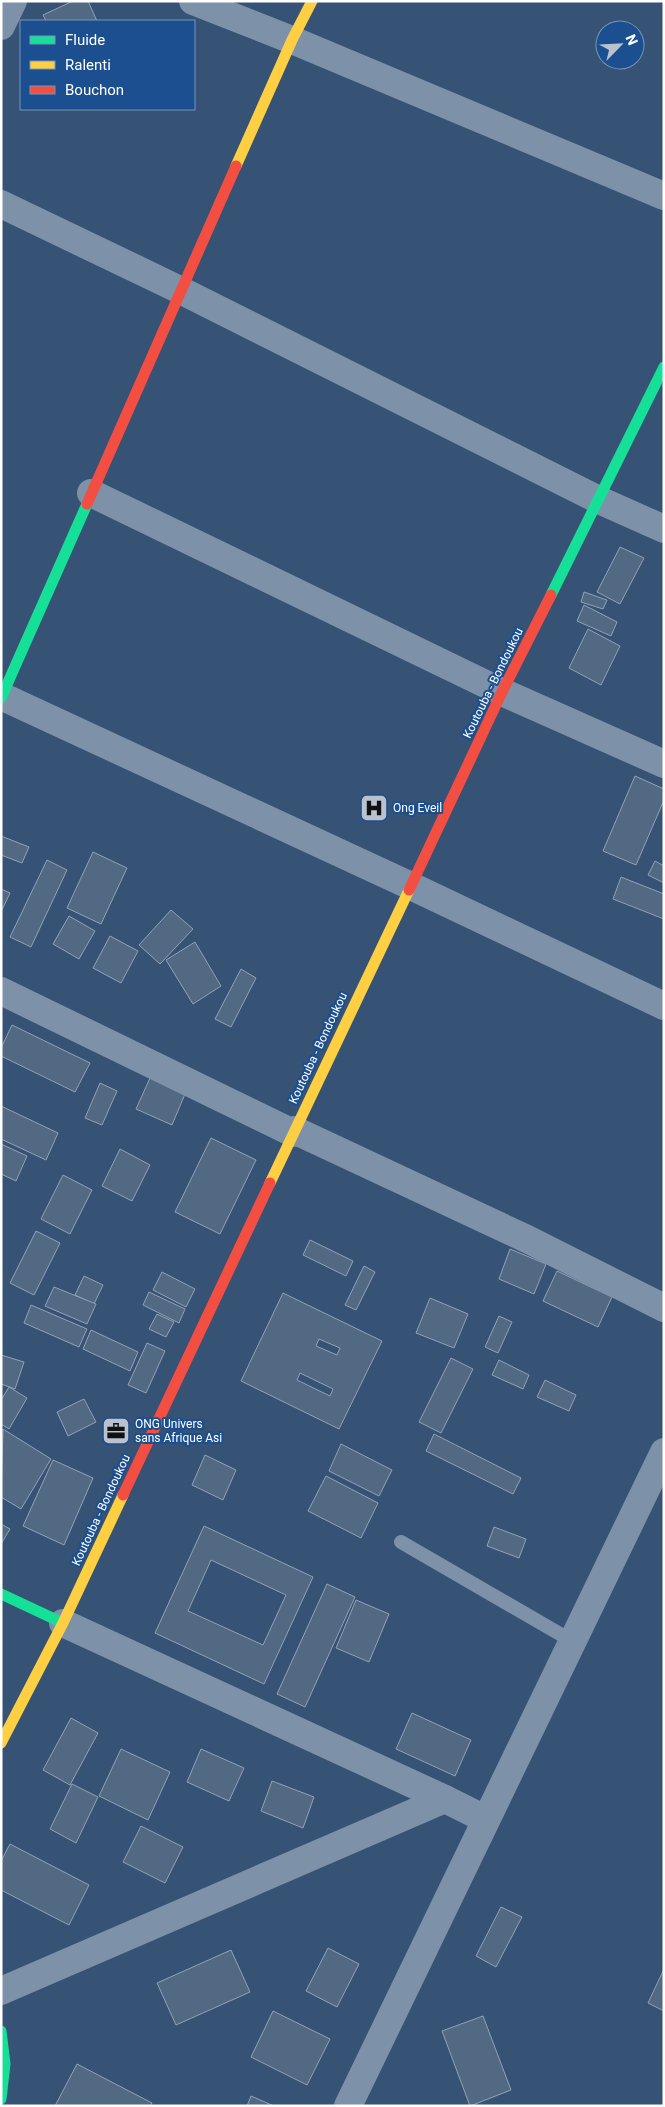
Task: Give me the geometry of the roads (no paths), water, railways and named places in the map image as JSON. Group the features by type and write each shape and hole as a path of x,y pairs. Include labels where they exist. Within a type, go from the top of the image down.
{"main road":[{"path":"1,697 180,290 292,40 312,1"},
{"name":"Koutouba - Bondoukou","path":"1,1743 63,1623 502,692 600,500 664,366"},
{"path":"1,1594 63,1623"},
{"path":"1,2031 5,2064 1,2099"}],"street":[{"path":"1,26 13,1"},
{"path":"193,1 292,40 664,196"},
{"path":"1,204 180,290 600,500 664,529"},
{"path":"91,493 502,692 664,764"},
{"path":"1,697 411,886 664,1006"},
{"path":"1,991 294,1131 527,1239 664,1308"},
{"path":"348,2106 485,1819 664,1452"},
{"path":"63,1623 446,1799 485,1819"},
{"path":"1,1991 446,1799"}],"lane":[{"path":"401,1542 572,1641"}],"place":[{"name":"Ong Eveil","path":"374,808"},
{"name":"ONG Univers sans Afrique Asi","path":"116,1431"}]}
